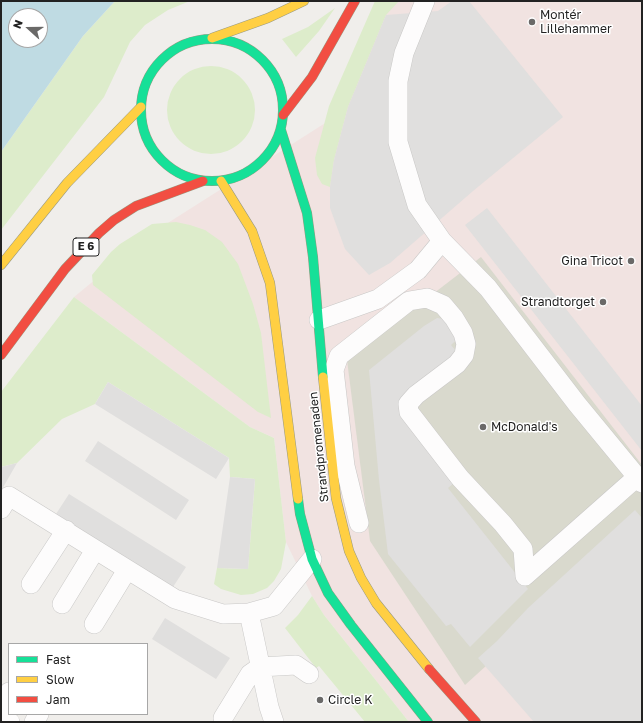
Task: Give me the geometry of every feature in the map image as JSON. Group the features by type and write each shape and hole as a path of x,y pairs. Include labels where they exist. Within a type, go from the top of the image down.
{"main road":[{"name":"E 6","path":"203,181 186,176 171,168 158,156 148,141 144,130 141,106 144,89 151,72 162,58 176,48 187,43 210,38 268,18 304,1"},
{"name":"E 6","path":"283,115 312,77 355,1"},
{"name":"E 6","path":"1,354 65,269 99,233 114,220 136,206 203,181 237,177 252,169 264,158 274,145 281,130 283,115 283,98 278,81 258,54 244,45 228,40 210,38"},
{"path":"1,265 67,183 141,106"},
{"name":"Strandpromenaden","path":"281,130 306,213 313,257 327,418 336,498 349,551 361,578 376,603 420,658 476,722"},
{"path":"221,180 252,231 270,283 300,514 312,559 328,593 351,625 428,722"}],"lane":[{"path":"359,523 345,466 334,370 339,356 409,301 427,298 443,305 463,332 466,344 464,355 456,364 416,394 408,404 409,412 460,478 503,524 523,549 525,576 639,480 577,404 488,288 442,241 417,205 398,142 398,81 404,53 425,1"},
{"path":"319,320 378,299 418,270 442,241"},
{"path":"1,509 9,496 175,599 223,614 249,613 274,606 312,559"},
{"path":"31,584 66,530"},
{"path":"62,604 95,550"},
{"path":"94,624 128,570"},
{"path":"249,613 269,707 274,722"},
{"path":"223,718 250,674 260,667 296,666 310,674"},
{"path":"1,706 8,694"},
{"path":"1,716 10,722"}],"shaded area":[{"path":"384,1 642,1 642,722 409,722 324,615 312,596 286,542 274,438 250,427 74,297 152,233 330,120"},
{"path":"452,1 469,1 563,117 473,191 390,263 369,275 345,249 330,208 330,187 334,160 348,107 386,15 438,11"},
{"path":"487,208 642,406 642,451 465,225"},
{"path":"481,257 642,465 642,524 465,685 370,541 347,360"},
{"path":"437,318 452,320 466,331 451,345 462,358 408,411 460,478 448,488 528,589 470,647 451,624 446,626 388,554 379,480 369,370 424,326"},
{"path":"108,382 229,458 216,479 95,404"},
{"path":"98,441 189,500 176,520 85,461"},
{"path":"17,463 1,491 1,467"},
{"path":"230,477 255,479 248,569 217,568"},
{"path":"69,494 186,567 173,587 56,514"},
{"path":"635,510 642,518 642,722 534,722 478,658 497,641 528,608"},
{"path":"165,618 230,658 216,679 152,639"}],"green space":[{"path":"115,1 190,1 168,10 145,25 130,42 104,97 1,230 1,152 83,36"},
{"path":"375,1 399,1 386,15 348,107 334,160 330,187 322,184 317,175 315,158 329,106"},
{"path":"335,8 319,31 296,57 282,39 308,27"},
{"path":"211,66 228,70 242,79 251,93 255,110 251,127 242,141 228,150 211,154 194,150 180,141 171,127 167,110 171,93 180,79 194,70"},
{"path":"176,222 205,230 222,242 238,264 253,304 261,333 271,418 258,412 93,285 92,275 111,252 120,244 152,224"},
{"path":"74,297 250,427 274,438 286,542 281,569 274,581 267,588 253,594 241,595 221,589 214,584 217,568 248,569 255,479 230,477 229,458 108,382 95,404 62,419 17,463 1,467 1,392"},
{"path":"312,596 324,615 409,722 365,722 319,666 316,668 285,628 298,615"}],"water":[{"path":"1,1 115,1 83,36 1,152"}],"traffic: fast":[{"path":"205,39 219,39 246,47 267,65 278,83 282,96 283,110 282,124 275,144 257,165 246,173 233,178 219,181 205,181 178,173 157,155 149,144 144,131 141,117 141,103 149,76 167,55 178,47 191,42 205,39"},
{"path":"281,130 307,213 313,257 323,377"},
{"path":"298,499 300,514 312,559 328,593 351,625 428,722"}],"traffic: slow":[{"path":"212,38 268,18 304,1"},
{"path":"1,265 67,183 141,107"},
{"path":"221,181 252,231 270,283 298,499"},
{"path":"323,377 336,498 349,551 361,578 376,603 429,669"}],"traffic: jam":[{"path":"283,115 312,77 355,1"},
{"path":"1,355 65,269 99,233 114,220 136,206 203,181"},
{"path":"429,669 476,722"}],"place":[{"name":"Montér Lillehammer","path":"532,22"},
{"name":"Gina Tricot","path":"631,261"},
{"name":"Strandtorget","path":"603,302"},
{"name":"McDonald's","path":"483,427"},
{"name":"Circle K","path":"320,700"}]}
